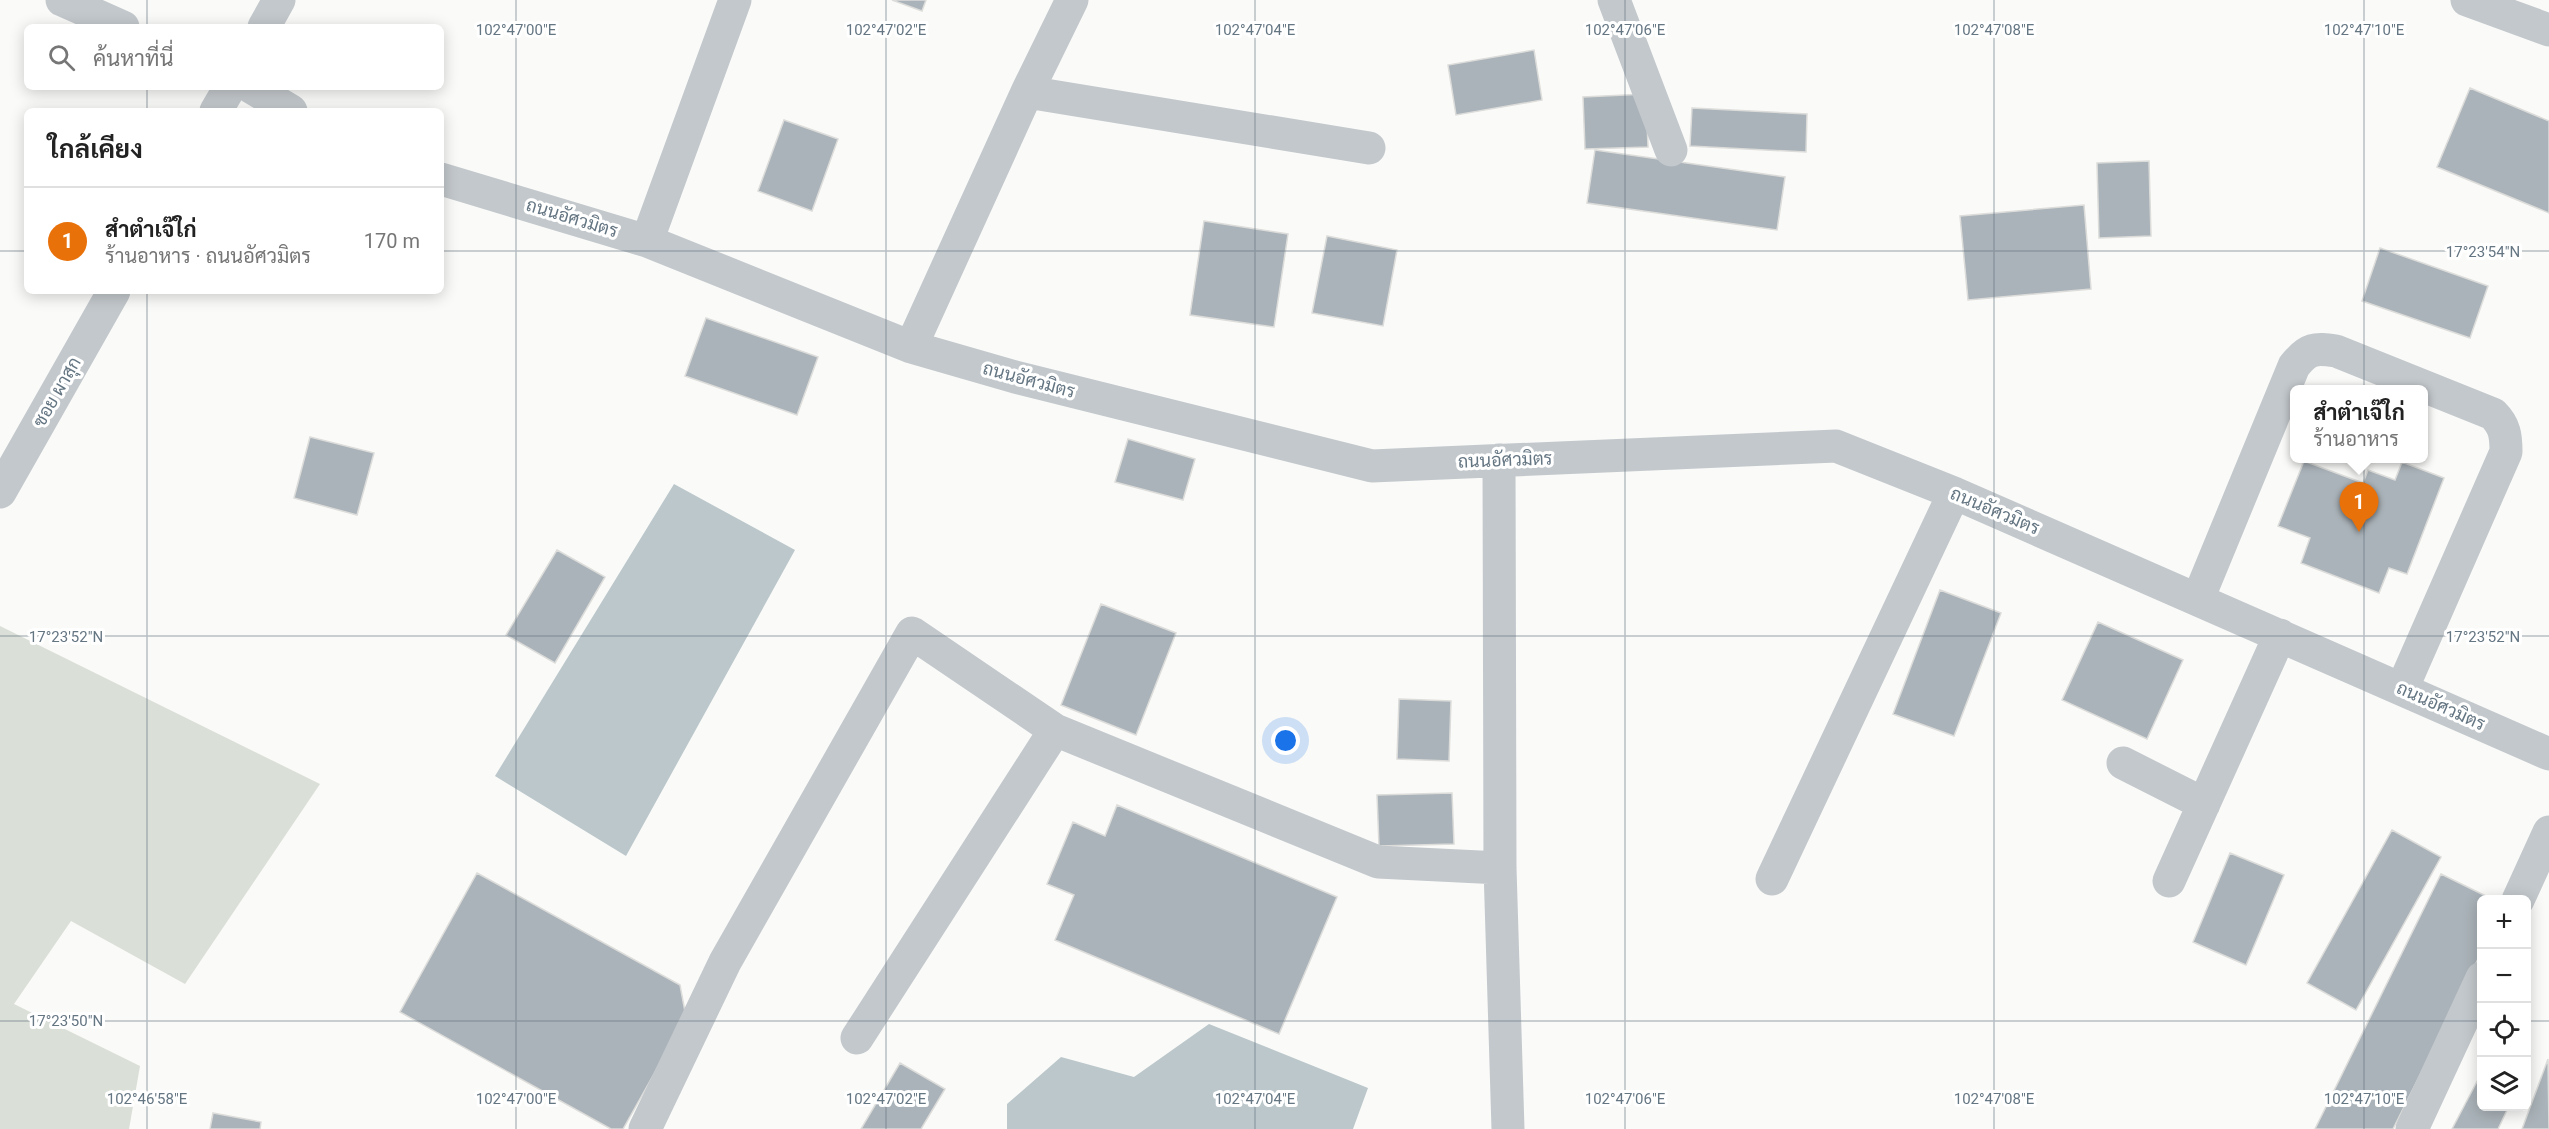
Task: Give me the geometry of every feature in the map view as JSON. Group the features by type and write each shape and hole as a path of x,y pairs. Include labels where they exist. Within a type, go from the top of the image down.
{"street":[{"path":"62,0 116,24"},
{"path":"266,24 279,0"},
{"path":"647,241 735,0"},
{"path":"911,347 1027,92 1072,0"},
{"path":"1614,0 1671,150"},
{"path":"2467,0 2549,30"},
{"path":"218,108 228,90"},
{"path":"257,90 286,108"},
{"path":"1027,92 1369,148"},
{"name":"ถนนอัศวมิตร","path":"444,180 647,241 911,347 1015,377 1372,466 1836,446 1954,493 2549,754"},
{"name":"ซอย ผาสุก","path":"0,492 112,294"},
{"path":"2198,599 2294,366 2304,353 2321,349 2336,351 2421,385"},
{"path":"2402,689 2506,452 2506,437 2502,423 2493,414 2428,388"},
{"path":"1499,460 1500,868 1508,1129"},
{"path":"1772,879 1954,493"},
{"path":"645,1129 725,962 912,633 1055,730 1378,862 1500,868"},
{"path":"2169,881 2280,635"},
{"path":"857,1038 1055,730"},
{"path":"2123,763 2204,804"},
{"path":"2520,895 2549,832"},
{"path":"2412,1129 2477,987"}],"shaded area":[{"path":"674,484 795,550 626,856 495,776"},
{"path":"0,626 320,784 185,984 71,921 14,1004 140,1066 129,1129 0,1129"},
{"path":"1209,1024 1368,1088 1353,1129 1007,1129 1007,1104 1061,1057 1134,1077"}],"building":[{"path":"892,0 926,0 922,11"},
{"path":"1534,50 1542,100 1456,115 1448,65"},
{"path":"2470,88 2549,121 2549,213 2437,167"},
{"path":"1646,94 1648,147 1585,149 1583,97"},
{"path":"1692,108 1807,114 1806,152 1690,146"},
{"path":"784,120 838,139 812,211 758,191"},
{"path":"1595,150 1785,177 1777,230 1587,203"},
{"path":"2149,161 2151,236 2099,238 2097,163"},
{"path":"2084,205 2091,289 1968,300 1960,216"},
{"path":"1204,221 1288,234 1274,327 1190,315"},
{"path":"1327,236 1397,250 1383,326 1312,313"},
{"path":"2380,248 2488,286 2470,338 2362,301"},
{"path":"706,318 818,357 797,415 685,376"},
{"path":"310,437 374,453 357,515 294,498"},
{"path":"1128,439 1195,459 1183,500 1115,482"},
{"path":"2303,463 2309,463 2363,483 2368,470 2395,480 2402,463 2444,478 2407,574 2389,568 2379,593 2301,563 2310,538 2278,526"},
{"path":"557,550 605,577 555,663 506,635"},
{"path":"1940,590 2001,613 1954,736 1893,714"},
{"path":"1101,604 1176,633 1136,735 1061,705"},
{"path":"2098,622 2183,660 2147,739 2062,700"},
{"path":"1399,699 1451,701 1449,761 1397,759"},
{"path":"1452,793 1454,844 1379,846 1377,795"},
{"path":"1117,805 1337,897 1279,1034 1055,940 1074,895 1047,884 1073,822 1105,836"},
{"path":"2392,830 2441,857 2356,1010 2307,983"},
{"path":"2230,853 2284,875 2246,965 2193,942"},
{"path":"477,873 680,985 686,1017 623,1129 611,1129 400,1012"},
{"path":"2441,874 2484,895 2477,895 2477,961 2393,1129 2315,1129"},
{"path":"2548,1059 2549,1129 2522,1129 2529,1111 2531,1111 2531,1105"},
{"path":"900,1063 945,1089 921,1129 861,1129"},
{"path":"2477,1082 2477,1111 2507,1111 2498,1129 2452,1129"},
{"path":"213,1113 261,1122 260,1129 210,1129"}],"place":[{"name":"สำตำเจ๊ใก่","path":"2359,532"}]}
